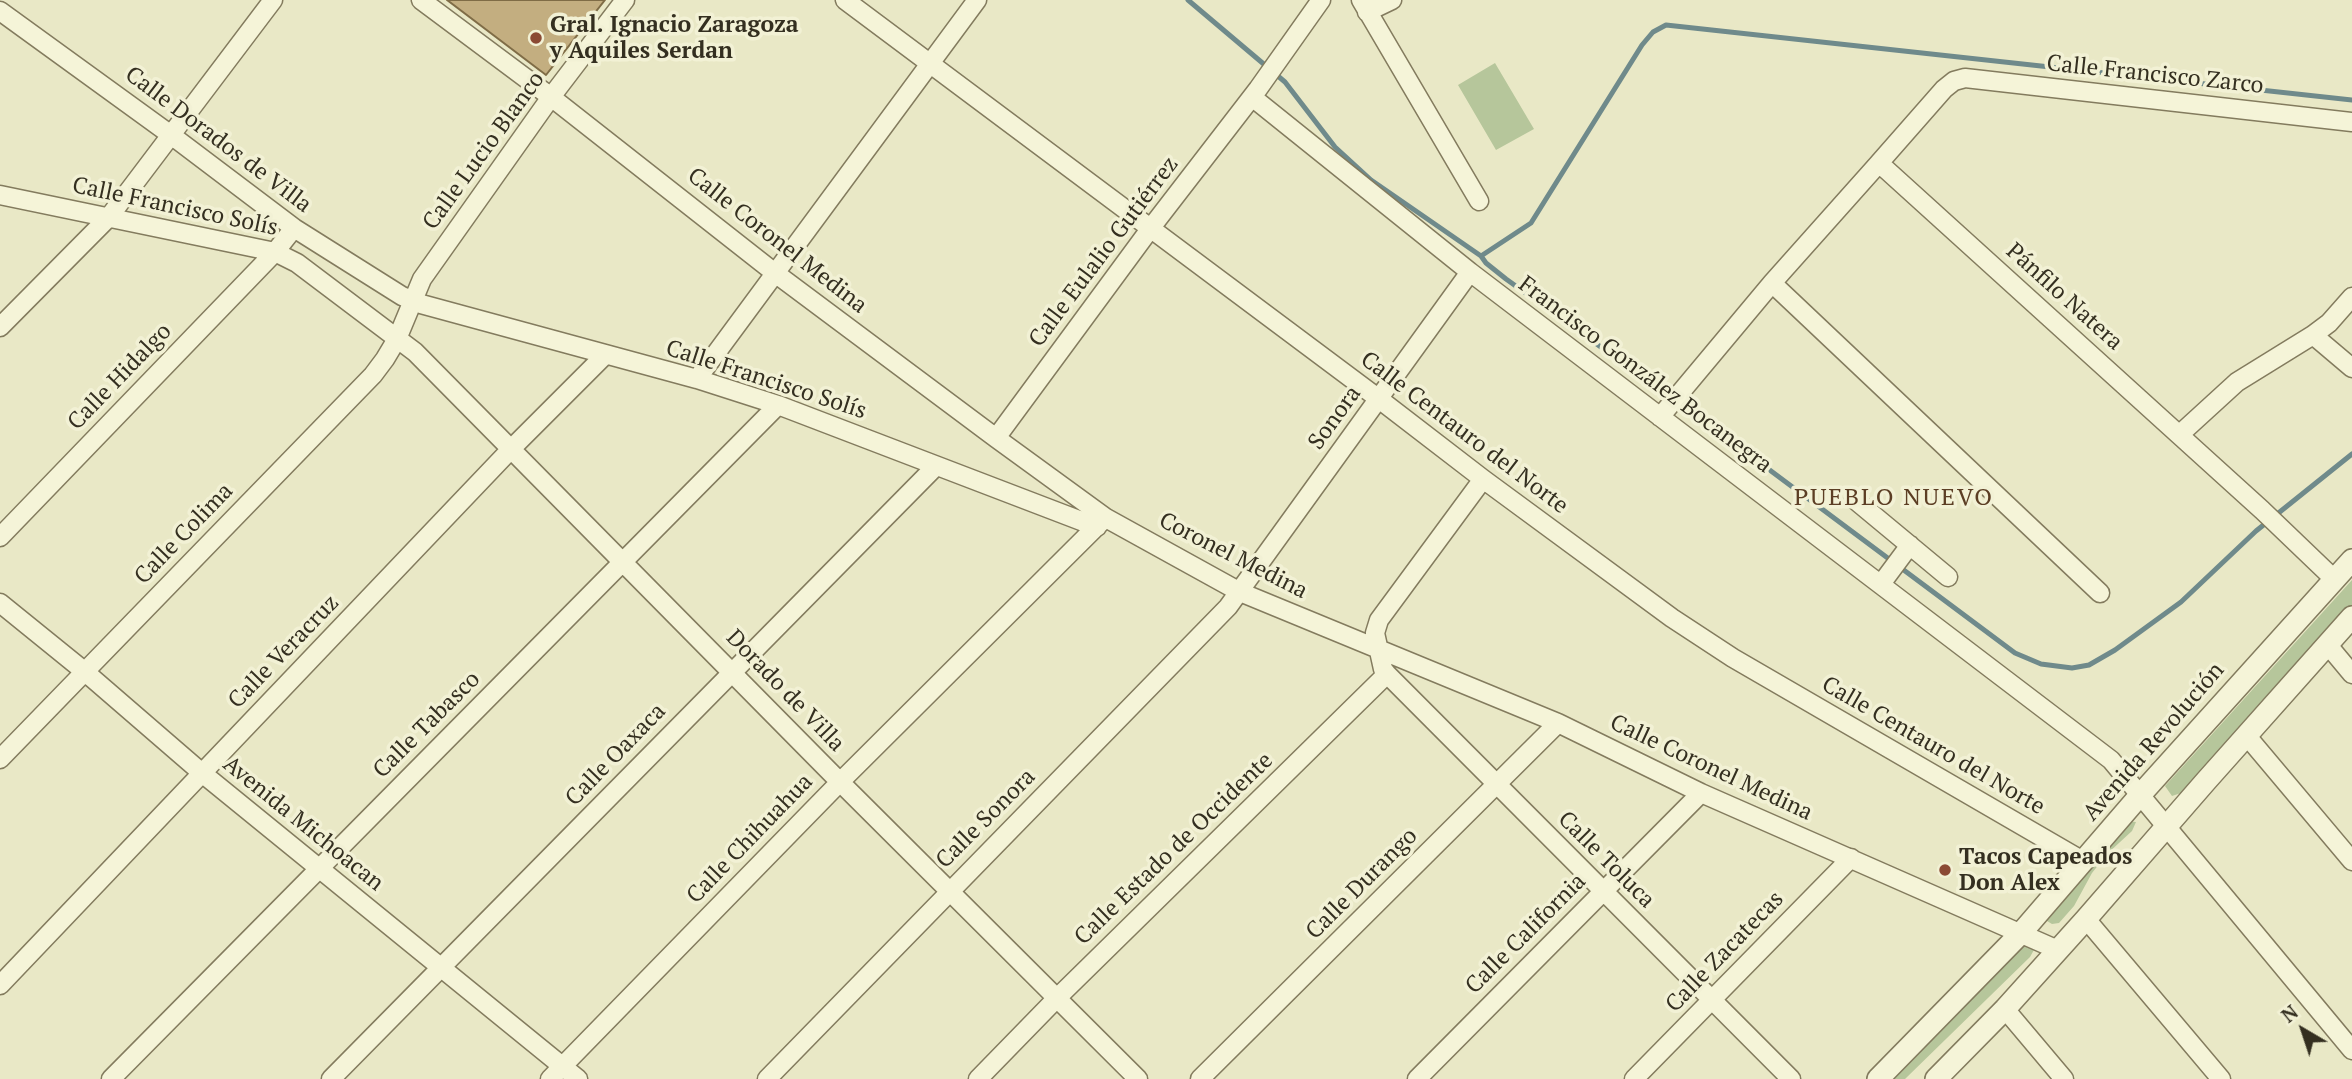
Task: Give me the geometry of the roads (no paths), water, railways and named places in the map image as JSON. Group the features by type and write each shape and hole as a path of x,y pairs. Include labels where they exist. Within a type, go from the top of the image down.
{"street":[{"path":"0,327 109,217 273,0"},
{"name":"Calle Coronel Medina","path":"421,0 996,438 1102,522"},
{"name":"Calle Lucio Blanco","path":"397,339 422,279 551,97 625,0"},
{"name":"Calle Centauro del Norte","path":"845,0 1615,577 1733,658 2083,861"},
{"path":"697,379 977,0"},
{"name":"Calle Eulalio Gutiérrez","path":"996,438 1150,229 1255,93 1321,0"},
{"path":"1392,0 1364,6 1479,201"},
{"name":"Calle Dorados de Villa","path":"0,11 294,228 412,300"},
{"name":"Calle Francisco Zarco","path":"1880,163 1944,89 1954,81 1965,78 2351,122"},
{"name":"Francisco González Bocanegra","path":"1255,93 1470,272 1670,404 1881,584 2111,760 2352,1050"},
{"path":"1670,404 1772,283 1880,163"},
{"name":"Pánfilo Natera","path":"1880,163 2262,510 2334,579"},
{"name":"Calle Francisco Solís","path":"0,195 275,252 298,262 397,339"},
{"name":"Calle Hidalgo","path":"0,537 275,252 294,228"},
{"name":"Sonora","path":"1240,592 1470,272"},
{"path":"1772,283 2100,593"},
{"path":"2179,435 2237,382 2329,324 2352,297"},
{"name":"Calle Francisco Solís","path":"412,300 697,379 778,405 936,466 1102,522"},
{"path":"2313,335 2352,368"},
{"name":"Dorado de Villa","path":"397,339 426,362 840,782 1138,1079"},
{"name":"Calle Colima","path":"0,759 373,375 397,339"},
{"name":"Calle Veracruz","path":"0,985 512,448 605,355"},
{"name":"Calle Tabasco","path":"111,1079 778,405"},
{"name":"Calle Oaxaca","path":"331,1079 936,466"},
{"path":"1387,674 1383,669 1375,633 1379,620 1483,479"},
{"path":"1854,499 1948,577"},
{"name":"Coronel Medina","path":"1102,522 1240,592 1379,650"},
{"name":"Calle Chihuahua","path":"556,1073 840,782 1102,522"},
{"path":"1881,584 1910,545"},
{"name":"Avenida Revolución","path":"1878,1079 2022,932 2141,794 2352,560"},
{"name":"Calle Sonora","path":"766,1079 1211,625 1240,592"},
{"name":"Avenida Michoacan","path":"0,603 440,969 556,1073 578,1079"},
{"path":"1944,1076 2087,919 2352,617"},
{"path":"2327,644 2352,674"},
{"name":"Calle Coronel Medina","path":"1379,650 1558,723 1700,793 2058,950"},
{"name":"Calle Toluca","path":"1387,674 1791,1079"},
{"name":"Calle Estado de Occidente","path":"978,1079 1387,674"},
{"name":"Calle Durango","path":"1200,1079 1558,723"},
{"path":"2246,735 2352,861"},
{"name":"Calle California","path":"1417,1079 1700,793"},
{"name":"Calle Zacatecas","path":"1634,1079 1851,858"},
{"path":"2087,919 2221,1079"},
{"path":"2005,1009 2064,1079"}],"waterway":[{"path":"1188,0 1285,82 1335,147 1371,180 1481,256 1531,223 1642,45 1653,32 1666,25 2352,100"},
{"path":"1481,256 1506,279 1704,421 2015,653 2041,664 2072,668 2089,665 2115,650 2181,602 2256,531 2352,454"}],"place":[{"name":"Gral. Ignacio Zaragoza y Aquiles Serdan","path":"536,38"},
{"name":"Tacos Capeados Don Alex","path":"1945,870"}],"district":[{"name":"PUEBLO NUEVO","path":"1894,498"}]}
